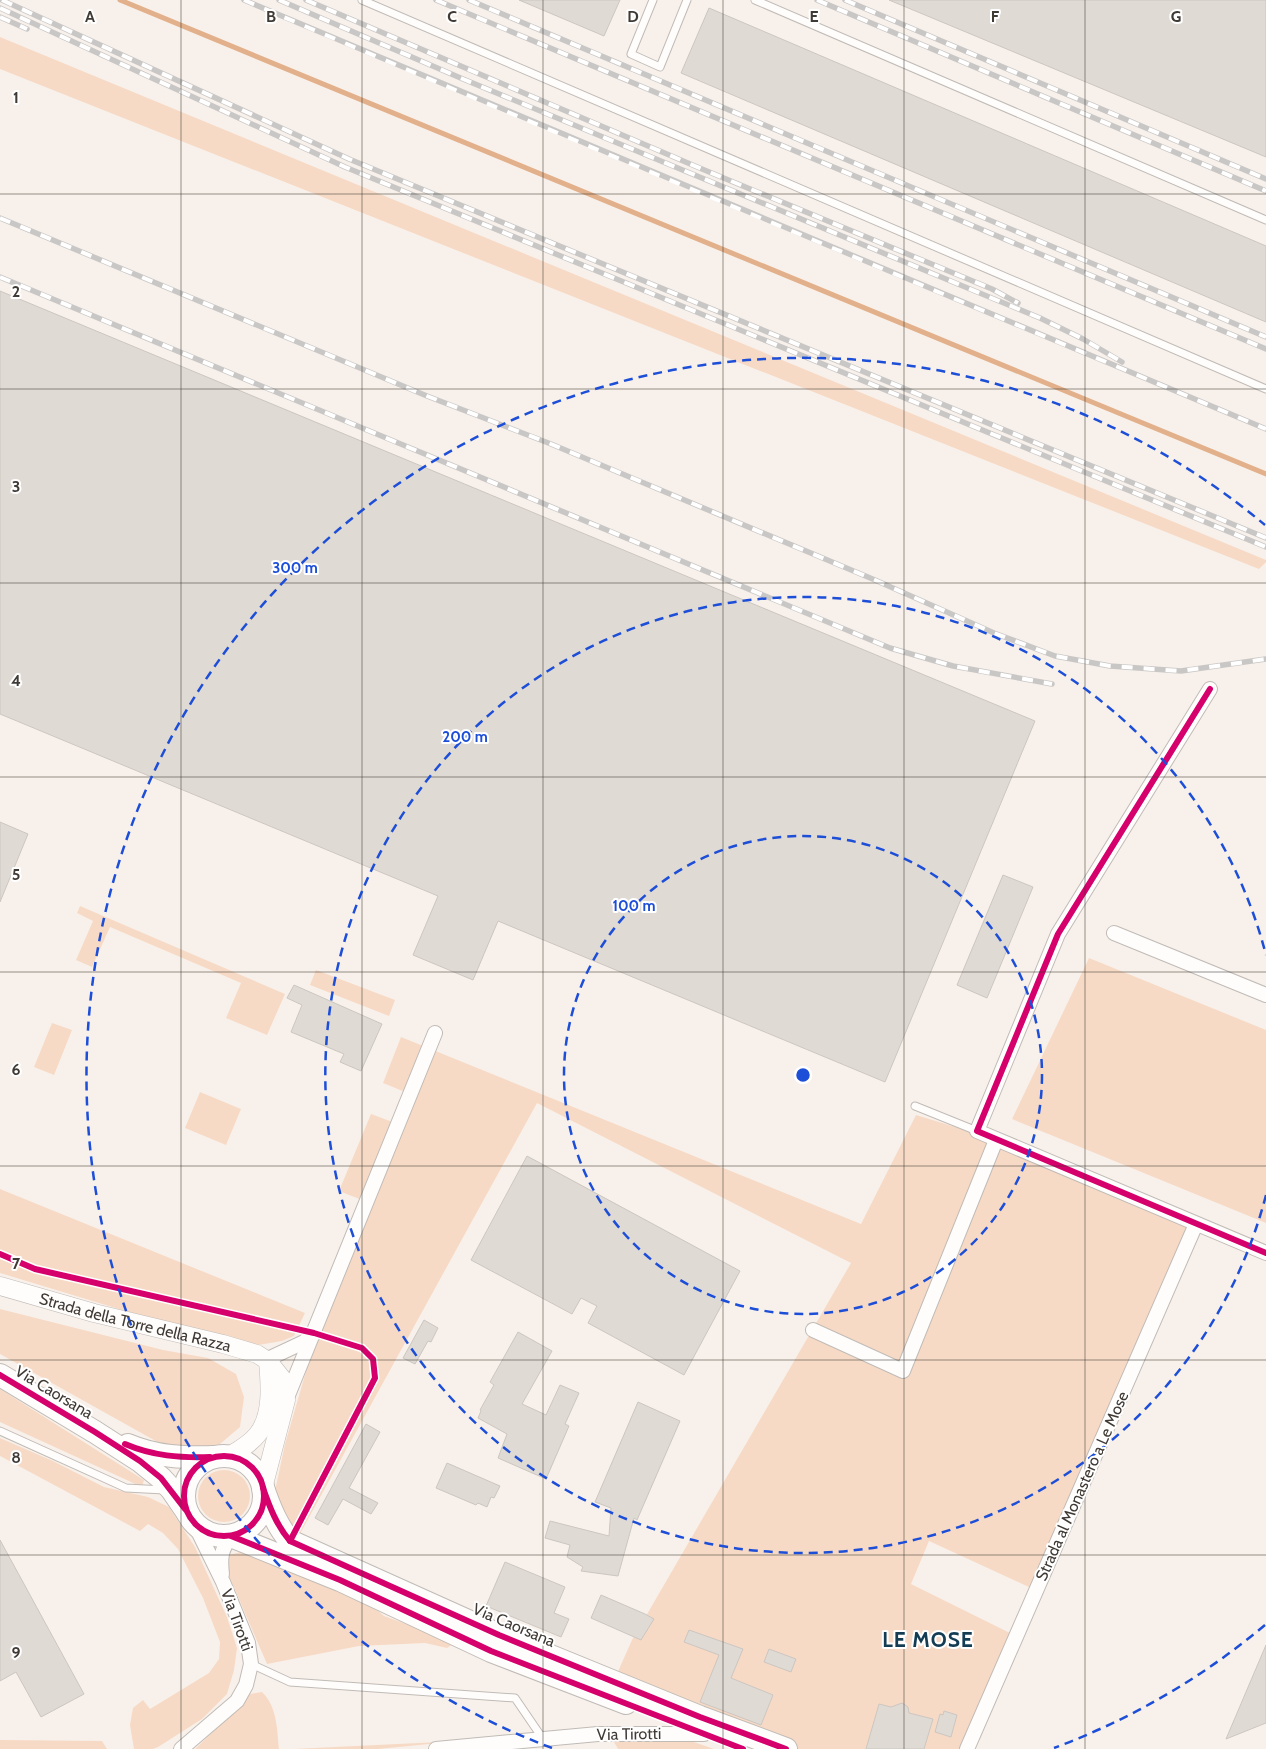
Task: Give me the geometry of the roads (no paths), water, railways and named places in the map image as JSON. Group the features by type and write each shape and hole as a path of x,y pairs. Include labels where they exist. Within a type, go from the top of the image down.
{"main road":[{"name":"Via Caorsana","path":"0,1375 95,1432"},
{"path":"95,1432 142,1451 162,1456 186,1458 222,1457 241,1460 251,1467 259,1477 264,1488 264,1502 260,1513 254,1524 243,1532 231,1536 218,1536 205,1532 191,1518 172,1490 161,1478 140,1461 95,1432"},
{"path":"191,1518 184,1498 186,1484 192,1472 202,1463 222,1457"},
{"name":"Via Caorsana","path":"264,1488 271,1510 281,1531 290,1541 499,1635 691,1713 786,1749"},
{"name":"Via Caorsana","path":"231,1536 340,1580 491,1650 743,1749"}],"street":[{"path":"1210,689 1058,934 977,1131 1266,1253"},
{"path":"1114,933 1266,995"},
{"path":"264,1488 286,1400 435,1034"},
{"path":"813,1330 903,1371 996,1140"},
{"name":"Strada al Monastero a Le Mose","path":"967,1749 1196,1224"},
{"name":"Strada della Torre della Razza","path":"0,1286 94,1313 223,1344 256,1354 268,1361"},
{"path":"222,1457 250,1442 258,1434 265,1422 270,1392 268,1361 272,1357 304,1342 314,1333"},
{"path":"268,1361 284,1382 286,1400"},
{"path":"191,1518 223,1582"},
{"path":"223,1582 220,1558 224,1546 231,1536"},
{"name":"Via Tirotti","path":"181,1749 236,1701 246,1685 251,1664 248,1644 223,1582"},
{"name":"Via Tirotti","path":"436,1749 598,1734 704,1734"}],"lane":[{"path":"362,0 1266,388"},
{"path":"652,0 632,54 660,67 687,0"},
{"path":"755,0 1266,220"},
{"path":"915,1106 977,1131"},
{"path":"0,1431 126,1488 172,1490"},
{"path":"251,1664 290,1682 515,1698 544,1739"}],"waterway":[{"path":"120,0 1266,474"}],"railway":[{"path":"2,0 349,159 1266,538"},
{"path":"244,0 1266,429"},
{"path":"279,0 463,79 1040,318 1083,339 1122,362"},
{"path":"306,0 702,169 992,289 1018,303"},
{"path":"436,0 1266,349"},
{"path":"469,0 1266,337"},
{"path":"817,0 1266,191"},
{"path":"845,0 1266,179"},
{"path":"0,8 345,167 1266,547"},
{"path":"0,17 27,29"},
{"path":"0,218 427,396 551,444 875,580 994,633 1055,656 1110,666 1181,671 1266,659"},
{"path":"0,277 890,648 953,666 1052,684"}],"district":[{"name":"LE MOSE","path":"928,1639"}]}
